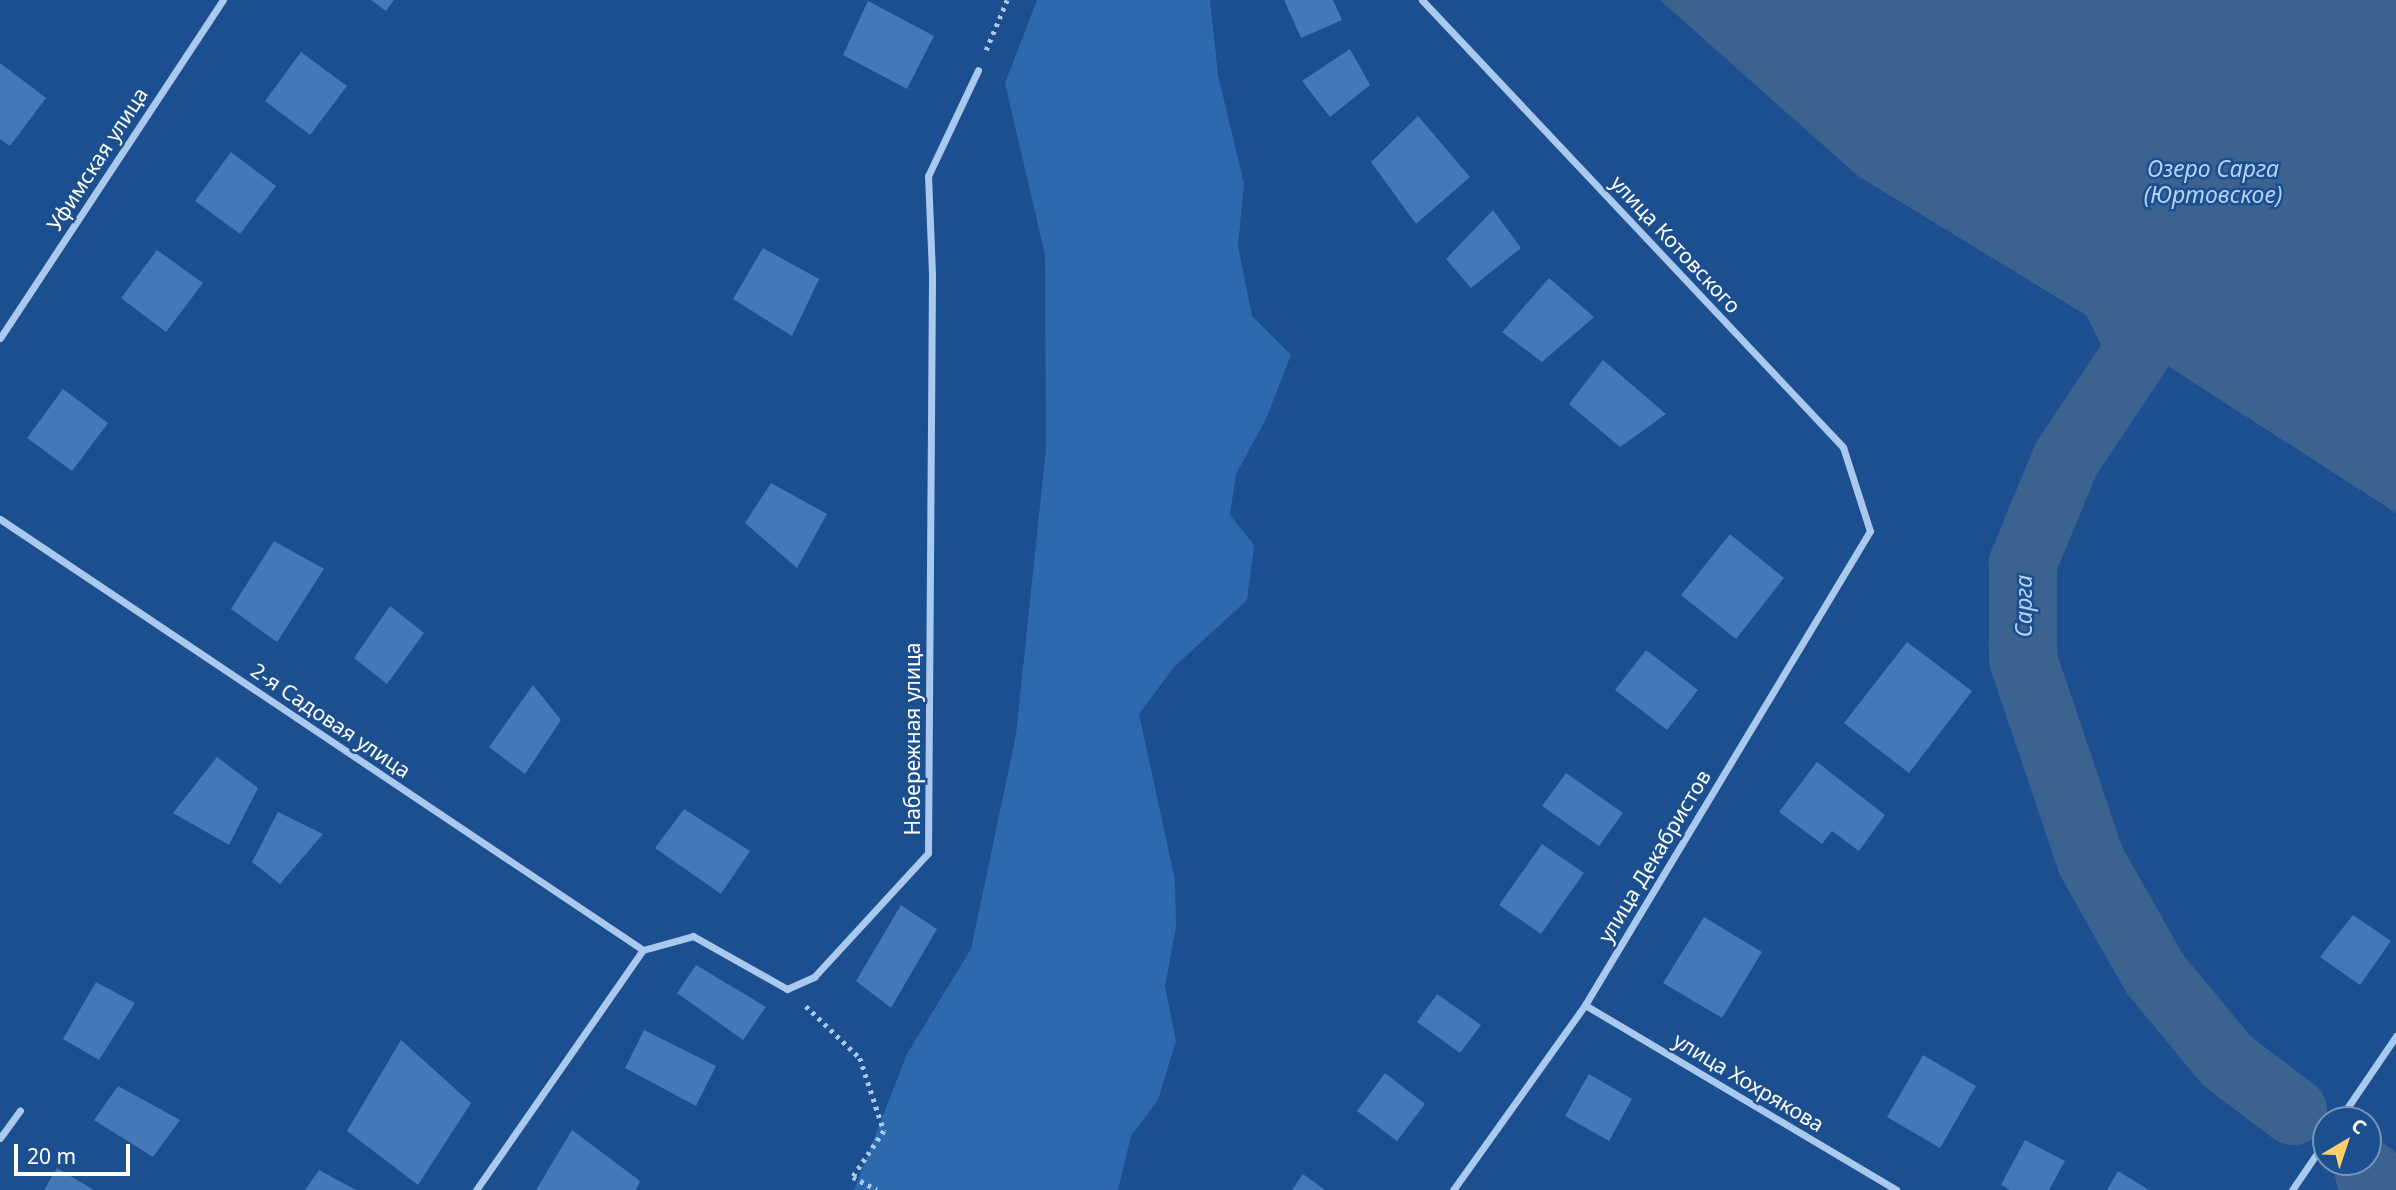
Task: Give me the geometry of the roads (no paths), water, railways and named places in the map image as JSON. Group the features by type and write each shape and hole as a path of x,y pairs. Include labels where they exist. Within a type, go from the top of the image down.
{"street":[{"name":"Уфимская улица","path":"0,338 223,0"},
{"name":"улица Котовского","path":"1422,0 1843,447 1870,531"},
{"name":"Набережная улица","path":"643,950 693,936 787,989 814,977 928,853 932,274 928,176 978,70"},
{"name":"2-я Садовая улица","path":"0,519 643,950"},
{"name":"улица Декабристов","path":"1453,1190 1585,1005 1870,531"},
{"path":"476,1190 643,950"},
{"name":"улица Хохрякова","path":"1585,1005 1896,1190"},
{"path":"2348,1106 2396,1036"},
{"path":"0,1138 20,1110"},
{"path":"2292,1190 2312,1161"}],"water":[{"name":"Озеро Сарга (Юртовское)","path":"1660,0 2396,0 2396,513 2140,348 1858,176"}],"waterway":[{"name":"Сарга","path":"2099,263 2140,348 2066,459 2023,563 2023,659 2091,861 2155,974 2227,1061 2293,1111"},
{"name":"Сарга","path":"2370,1176 2377,1190"}]}
